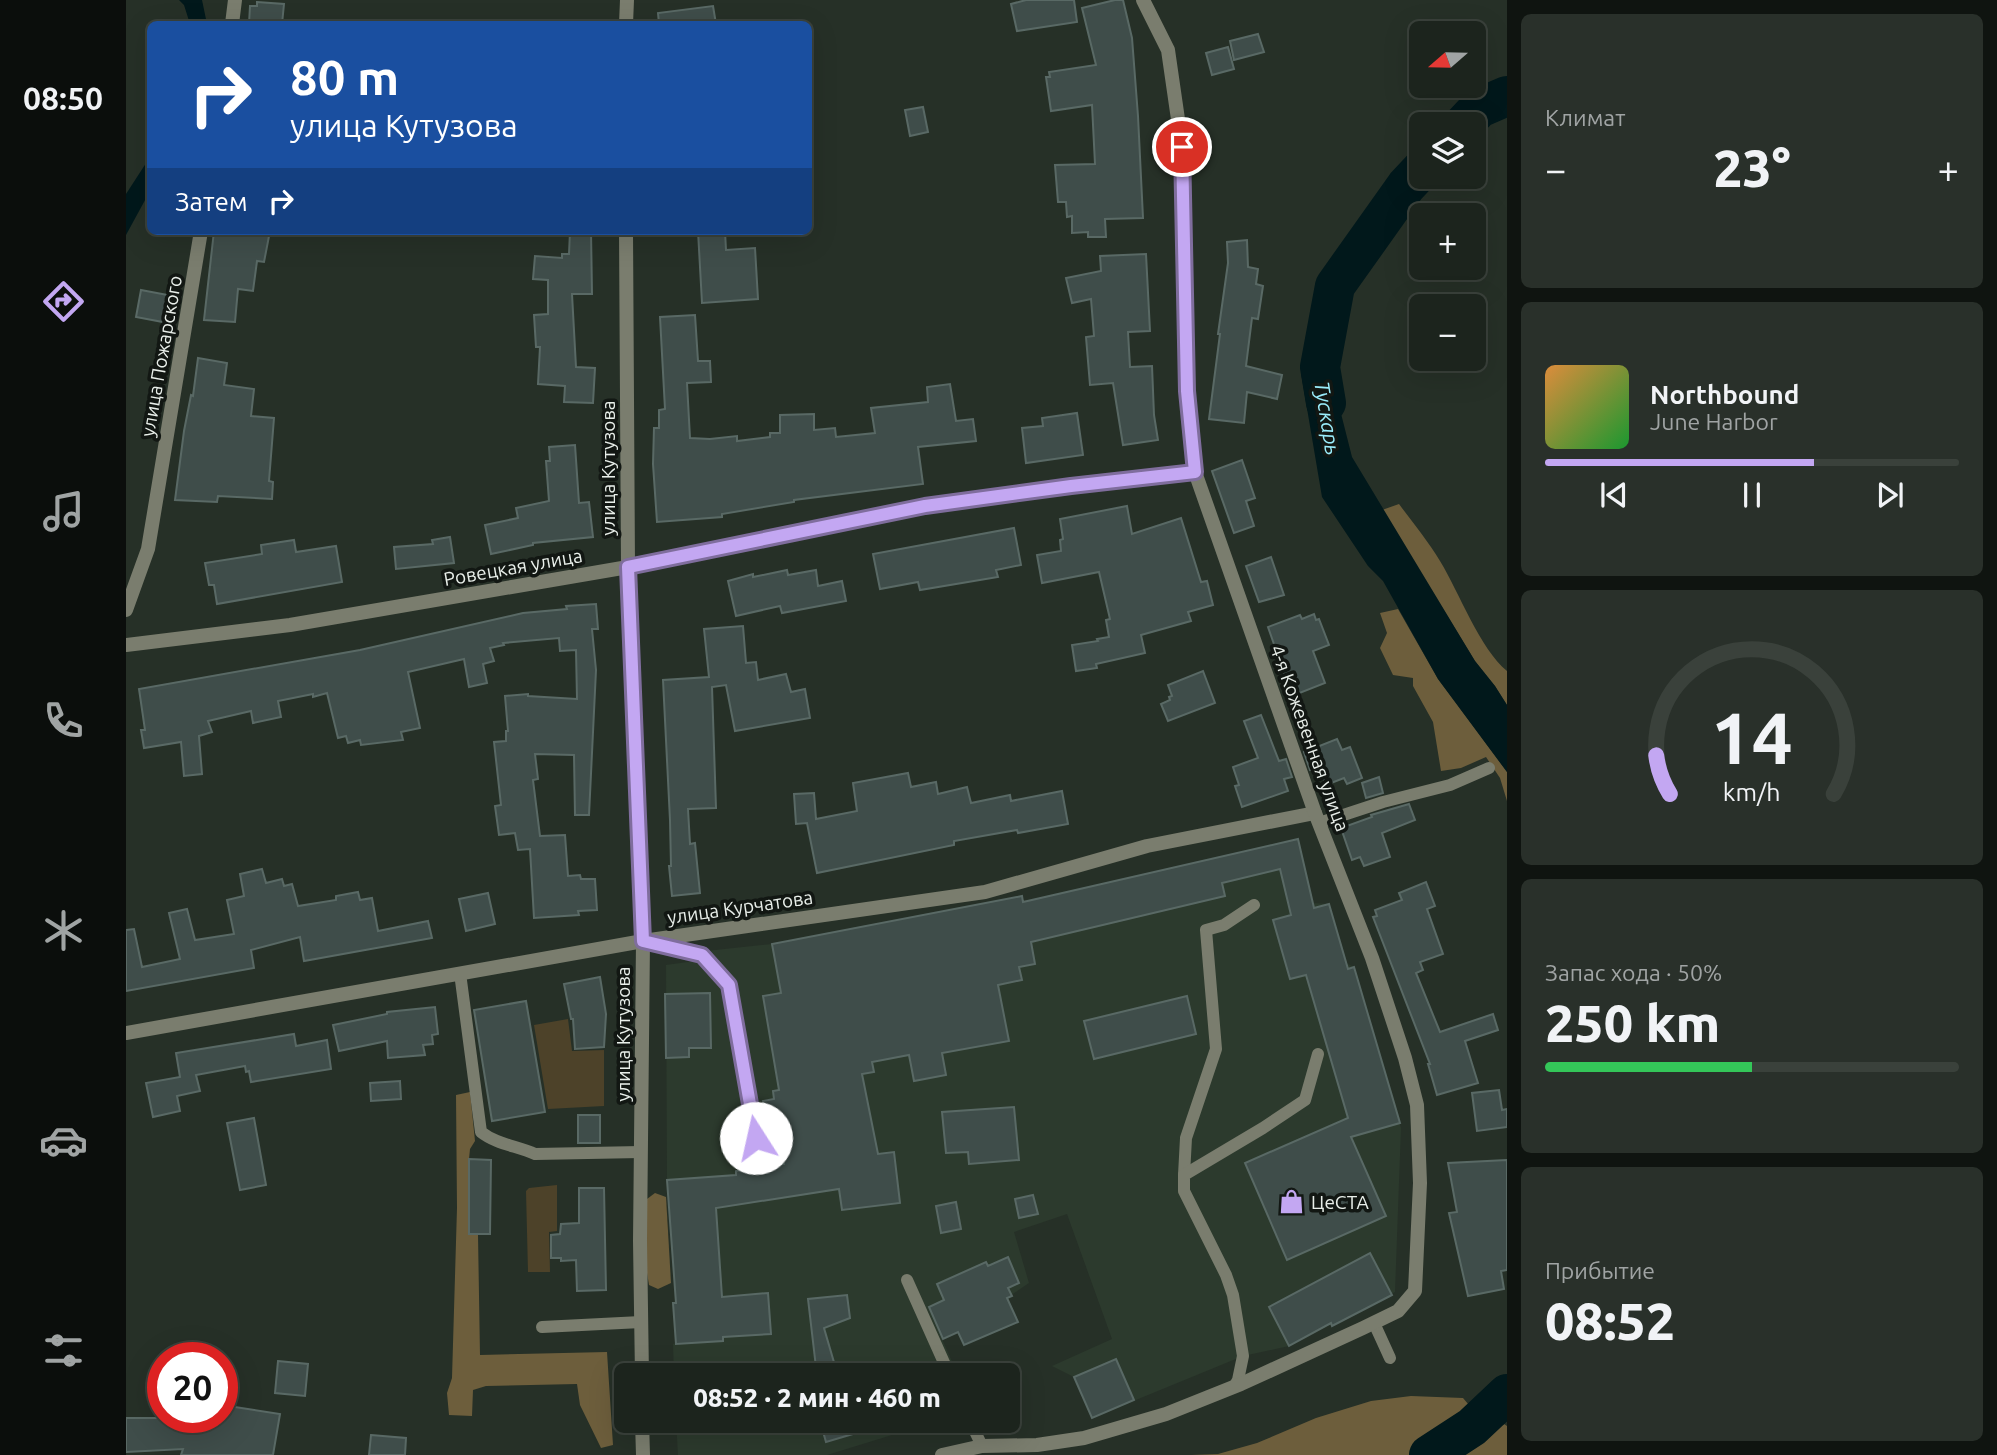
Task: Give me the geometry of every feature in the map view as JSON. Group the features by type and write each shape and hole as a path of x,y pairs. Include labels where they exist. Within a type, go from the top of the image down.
{"street":[{"path":"232,21 234,0"},
{"path":"626,21 627,0"},
{"name":"4-я Кожевенная улица","path":"942,1455 982,1446 1038,1450 1166,1414 1238,1386 1374,1323 1398,1311 1415,1291 1420,1184 1417,1105 1405,1058 1373,958 1317,818 1195,472 1187,391 1182,147 1168,50 1143,0"},
{"name":"улица Пожарского","path":"126,610 148,549 200,235"},
{"name":"улица Кутузова","path":"626,235 628,567 643,941 642,1363"},
{"name":"Ровецкая улица","path":"126,645 290,625 628,567 925,506 1195,472"},
{"name":"улица Курчатова","path":"126,1033 643,941 985,892 1147,845 1317,818"},
{"path":"642,1433 643,1455"}],"lane":[{"path":"1317,818 1450,785 1489,768"},
{"path":"1238,1386 1244,1356 1233,1295 1226,1275 1184,1191 1184,1175 1186,1138 1216,1049 1206,930 1224,925 1254,905"},
{"path":"643,941 702,955 729,985 756,1138"},
{"path":"460,973 481,1132 488,1138 521,1147 535,1154 641,1152"},
{"path":"1184,1175 1305,1100 1318,1054"},
{"path":"907,1280 944,1363"},
{"path":"542,1326 641,1322"},
{"path":"1374,1323 1390,1358"},
{"path":"976,1433 982,1446"}],"shaded area":[{"path":"1399,504 1440,561 1488,649 1507,671 1507,705 1475,661 1382,510"},
{"path":"1398,609 1438,679 1507,772 1507,801 1500,778 1486,757 1461,768 1441,771 1433,722 1413,686 1413,678 1393,675 1380,648 1387,633 1380,613"},
{"path":"1298,839 1313,903 1329,904 1346,963 1354,967 1401,1128 1395,1292 1289,1346 1243,1356 1092,1418 1074,1377 1052,1366 1112,1339 1067,1214 1014,1232 1029,1283 1007,1298 1018,1322 964,1345 958,1332 942,1339 953,1363 674,1363 673,1344 676,1343 673,1303 676,1302 667,1180 666,965 695,961 706,951 772,944 1022,896 1024,902"},
{"path":"568,1019 572,1051 604,1050 604,1106 548,1109 534,1025"},
{"path":"470,1092 475,1141 470,1149 469,1159 469,1234 478,1235 480,1355 607,1352 613,1445 601,1448 580,1405 577,1384 486,1386 473,1390 472,1416 449,1415 447,1393 452,1378 457,1208 456,1095"},
{"path":"557,1185 557,1231 549,1232 550,1272 528,1272 526,1191 529,1188"},
{"path":"655,1193 666,1197 671,1283 658,1289 649,1285 646,1267 647,1199"},
{"path":"1411,1396 1463,1398 1480,1418 1472,1427 1429,1455 1191,1455 1218,1454 1257,1443 1316,1418 1371,1401"},
{"path":"1504,1424 1507,1426 1507,1455 1458,1455 1490,1430"},
{"path":"677,1433 897,1433 827,1455 678,1455"}],"water":[{"path":"179,0 202,0 206,21 189,21 184,5"},
{"path":"147,162 147,196 126,235 126,194"},
{"path":"1384,193 1401,209 1366,252 1332,303 1323,351 1352,457 1475,661 1507,705 1507,772 1438,679 1383,581 1368,566 1322,497 1301,373 1313,302 1343,260 1356,256 1366,242 1363,220"},
{"path":"1507,1388 1507,1419 1504,1424 1490,1430 1458,1455 1429,1455 1472,1427"}],"building":[{"path":"1026,0 1074,0 1077,22 1017,31 1011,4"},
{"path":"1123,0 1132,38 1143,218 1105,219 1106,237 1088,237 1088,232 1072,233 1072,216 1067,217 1066,202 1058,202 1055,165 1095,164 1092,105 1051,111 1046,77 1050,77 1049,72 1096,65 1082,8"},
{"path":"257,2 284,4 282,21 249,21 250,6 257,6"},
{"path":"713,6 716,21 659,21 658,13"},
{"path":"1258,34 1264,52 1234,60 1230,41"},
{"path":"1228,47 1234,69 1212,75 1206,53"},
{"path":"923,107 928,132 910,136 905,110"},
{"path":"214,235 269,235 264,262 257,261 253,291 238,289 235,322 204,320"},
{"path":"570,235 591,235 592,294 572,294 576,367 595,368 593,403 564,402 565,386 538,384 540,347 536,347 534,315 548,314 548,280 533,279 535,256 562,258 562,254 569,254"},
{"path":"698,235 725,235 726,250 755,248 758,299 702,303"},
{"path":"1247,240 1248,267 1258,269 1256,284 1263,286 1258,319 1252,318 1246,366 1282,375 1277,399 1247,392 1244,423 1209,419 1228,263 1227,242"},
{"path":"1146,254 1150,331 1128,332 1130,367 1152,366 1158,440 1123,445 1113,383 1090,385 1086,337 1094,336 1091,299 1072,303 1066,278 1101,271 1100,256"},
{"path":"141,290 173,296 168,323 136,317"},
{"path":"695,315 698,361 710,361 711,382 687,383 690,438 737,436 737,441 770,437 770,433 780,433 780,415 814,414 814,430 835,428 836,437 875,433 871,408 928,402 927,387 950,384 956,421 973,419 976,441 918,447 923,484 794,500 722,514 722,517 657,522 653,464 654,428 659,428 659,410 665,409 660,317"},
{"path":"198,358 227,363 224,385 254,389 251,416 274,418 269,481 273,482 272,499 218,496 217,502 175,500 184,431 191,395 193,396"},
{"path":"1077,413 1083,455 1026,463 1022,428 1043,426 1042,418"},
{"path":"575,445 579,503 589,502 593,537 533,543 491,554 485,525 518,518 516,508 549,501 546,461 550,461 549,447"},
{"path":"1242,460 1255,498 1246,501 1254,526 1234,533 1212,471"},
{"path":"1127,506 1132,534 1181,518 1201,582 1207,581 1213,605 1188,612 1191,621 1141,635 1145,653 1096,664 1097,668 1076,671 1072,645 1109,637 1106,620 1110,619 1099,572 1042,583 1037,555 1061,551 1060,540 1063,539 1060,519"},
{"path":"1014,528 1021,565 996,570 998,577 920,590 918,582 880,589 873,554"},
{"path":"450,537 454,563 396,569 394,547 433,544 432,540"},
{"path":"294,540 296,552 336,546 342,582 217,604 214,585 209,585 205,563 262,554 261,545"},
{"path":"1271,557 1284,595 1259,602 1246,566"},
{"path":"787,570 788,575 816,570 818,586 842,581 846,601 782,613 780,606 736,616 728,581 753,574 753,577"},
{"path":"596,604 598,629 592,629 596,670 589,815 575,815 574,755 535,754 538,779 533,780 540,836 565,835 568,876 580,875 581,879 595,879 597,910 578,911 579,915 534,918 530,849 518,850 515,833 499,835 495,806 501,805 494,742 506,741 508,731 505,696 528,694 577,699 576,650 560,651 559,638 503,643 504,645 490,648 494,661 483,664 487,683 469,687 464,659 408,672 420,728 401,732 403,740 361,745 360,740 348,743 346,736 338,738 327,693 278,701 281,717 253,723 251,711 208,721 212,732 199,736 202,774 184,776 181,742 144,748 141,730 145,730 139,689 360,650 523,613"},
{"path":"1314,614 1316,620 1319,619 1329,645 1313,651 1325,683 1292,696 1268,627 1300,615 1302,619"},
{"path":"743,626 746,663 756,662 758,680 786,674 791,692 805,689 810,718 735,731 726,685 712,687 716,808 688,809 690,844 695,843 700,893 672,896 663,680 709,677 704,629"},
{"path":"1203,671 1215,703 1168,721 1161,704 1172,696 1168,685"},
{"path":"1261,715 1279,761 1286,759 1292,777 1284,779 1288,791 1242,807 1235,786 1239,785 1233,767 1258,758 1244,721"},
{"path":"1337,739 1342,750 1350,747 1362,778 1347,784 1344,778 1326,785 1319,767 1310,770 1304,752"},
{"path":"908,773 911,787 936,782 938,794 967,787 971,803 1010,795 1011,801 1062,791 1068,824 954,841 954,845 817,873 807,823 796,824 794,794 814,793 816,819 857,811 853,783"},
{"path":"1379,777 1383,793 1366,798 1362,783"},
{"path":"1409,804 1415,820 1382,833 1390,857 1364,866 1360,857 1352,860 1341,828 1372,817 1371,815"},
{"path":"1298,839 1314,908 1329,904 1348,969 1354,967 1400,1123 1351,1137 1386,1216 1287,1260 1245,1163 1348,1118 1306,975 1290,979 1273,920 1291,915 1280,869 1222,883 1225,896 1031,942 1035,964 1019,967 1022,980 998,985 1009,1041 942,1053 946,1075 914,1081 909,1055 872,1062 874,1072 862,1074 878,1154 894,1152 900,1203 842,1210 839,1189 716,1208 722,1297 768,1293 771,1334 676,1344 673,1303 676,1303 667,1180 736,1175 736,1171 784,1164 777,1128 774,1128 772,1119 767,1120 763,1101 774,1099 773,1091 779,1090 763,996 781,993 772,944 1022,896 1023,902"},
{"path":"262,869 266,883 282,879 284,886 292,884 298,906 336,900 336,896 358,892 360,900 372,898 378,931 428,921 432,938 304,961 300,937 251,950 254,968 126,991 126,930 134,929 142,967 180,959 169,913 187,909 195,940 234,934 227,900 244,896 240,874"},
{"path":"1426,882 1435,906 1427,909 1443,954 1420,962 1423,970 1416,973 1440,1032 1493,1014 1498,1030 1465,1041 1478,1083 1437,1095 1430,1064 1373,917 1377,916 1375,910 1402,900 1399,893"},
{"path":"488,893 495,924 466,931 459,899"},
{"path":"600,977 606,1014 604,1047 575,1049 573,1019 564,984"},
{"path":"710,993 711,1048 689,1048 689,1057 666,1058 665,994"},
{"path":"1187,996 1196,1034 1094,1059 1084,1021"},
{"path":"526,1001 545,1112 492,1121 474,1010"},
{"path":"435,1007 438,1034 432,1035 433,1044 423,1045 425,1055 388,1058 387,1041 339,1051 333,1025 387,1012"},
{"path":"294,1034 296,1046 327,1040 331,1069 251,1082 245,1066 196,1075 200,1091 177,1096 180,1111 153,1117 146,1083 180,1077 176,1053"},
{"path":"400,1081 401,1099 371,1101 370,1083"},
{"path":"1499,1090 1502,1110 1507,1109 1507,1127 1477,1131 1472,1093"},
{"path":"1014,1107 1019,1160 969,1164 968,1152 946,1153 942,1112"},
{"path":"578,1115 600,1115 600,1143 578,1143"},
{"path":"254,1118 266,1185 240,1190 227,1123"},
{"path":"469,1159 491,1160 490,1234 469,1234"},
{"path":"1507,1160 1507,1270 1501,1271 1504,1289 1468,1296 1449,1213 1457,1212 1448,1163"},
{"path":"579,1188 604,1188 606,1290 577,1291 576,1260 561,1261 561,1258 551,1258 551,1235 560,1234 561,1224 579,1223"},
{"path":"1033,1195 1038,1214 1019,1218 1015,1199"},
{"path":"956,1202 961,1229 941,1233 936,1206"},
{"path":"1370,1253 1392,1295 1289,1346 1269,1307"},
{"path":"1008,1257 1019,1283 1008,1288 1012,1296 1007,1298 1018,1322 964,1345 958,1332 943,1339 929,1307 944,1300 937,1284 986,1262 988,1266"},
{"path":"847,1295 850,1318 824,1328 834,1363 815,1363 808,1299"},
{"path":"1116,1359 1134,1400 1092,1418 1074,1377"},
{"path":"278,1361 308,1364 305,1396 275,1393"},
{"path":"238,1407 280,1414 273,1455 181,1455 183,1449 126,1452 126,1418 147,1418 147,1433 238,1433"},
{"path":"823,1433 856,1433 826,1442"},
{"path":"371,1435 406,1438 405,1455 369,1455"}],"waterway":[{"name":"Тускарь","path":"1475,112 1507,96"},
{"name":"Тускарь","path":"1326,403 1320,367 1335,286 1409,183"},
{"name":"Тускарь","path":"1429,1455 1472,1427 1507,1394"}],"place":[{"name":"ЦеСТА","path":"1291,1202"}],"route":[{"path":"756,1138 729,985 702,955 643,941 628,567 925,506 1195,472 1187,391 1182,147"}]}
